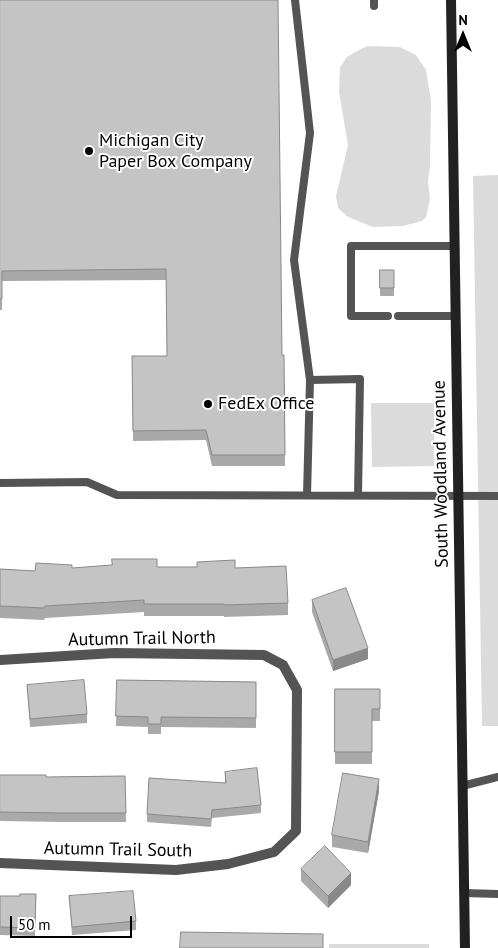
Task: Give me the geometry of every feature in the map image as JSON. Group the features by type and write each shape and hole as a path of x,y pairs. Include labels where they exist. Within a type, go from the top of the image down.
{"street":[{"name":"South Woodland Avenue","path":"451,0 465,948"},
{"name":"Autumn Trail North","path":"0,660 114,653 264,655 283,665"},
{"name":"Autumn Trail South","path":"0,863 176,870 228,864 274,852 296,831 297,690 283,665"}],"lane":[{"path":"295,0 310,133 294,260 310,380 308,495"},
{"path":"388,316 351,316 351,246 454,246"},
{"path":"398,316 455,316"},
{"path":"310,380 360,378 358,495"},
{"path":"0,483 87,482 117,495 498,496"},
{"path":"462,786 498,777"},
{"path":"464,893 498,894"}],"shaded area":[{"path":"367,46 400,47 416,55 426,70 431,101 428,182 430,199 426,217 422,221 403,226 373,227 348,217 338,208 336,196 348,145 339,92 340,67 347,57"},
{"path":"498,175 498,726 482,726 473,176"},
{"path":"371,403 434,403 434,466 372,467"},
{"path":"329,944 429,944 429,948 329,948"}],"building":[{"path":"0,0 278,0 285,455 212,455 206,430 133,431 132,356 167,356 166,269 2,271 2,299 0,299"},
{"path":"380,270 394,270 394,288 380,288"},
{"path":"112,559 157,559 157,567 197,567 197,562 235,560 235,568 286,566 288,603 224,605 144,604 144,600 45,606 44,608 0,606 0,569 35,571 36,563 72,565 72,568 112,565"},
{"path":"346,588 368,648 333,660 312,600"},
{"path":"84,680 87,714 30,719 27,685"},
{"path":"117,680 256,682 256,718 161,717 161,724 148,724 148,717 116,716"},
{"path":"335,689 380,689 380,709 372,709 372,752 335,752"},
{"path":"257,768 261,805 212,810 211,819 147,814 149,778 226,783 225,772"},
{"path":"343,773 379,779 368,842 332,835"},
{"path":"0,775 46,775 46,777 125,776 126,813 0,812"},
{"path":"325,846 351,873 328,896 301,869"},
{"path":"133,891 136,921 72,927 69,896"},
{"path":"20,894 36,894 35,928 0,927 0,896 20,896"},
{"path":"181,932 323,934 323,948 180,948"}],"place":[{"name":"Michigan City Paper Box Company","path":"89,151"},
{"name":"FedEx Office","path":"208,404"}]}
